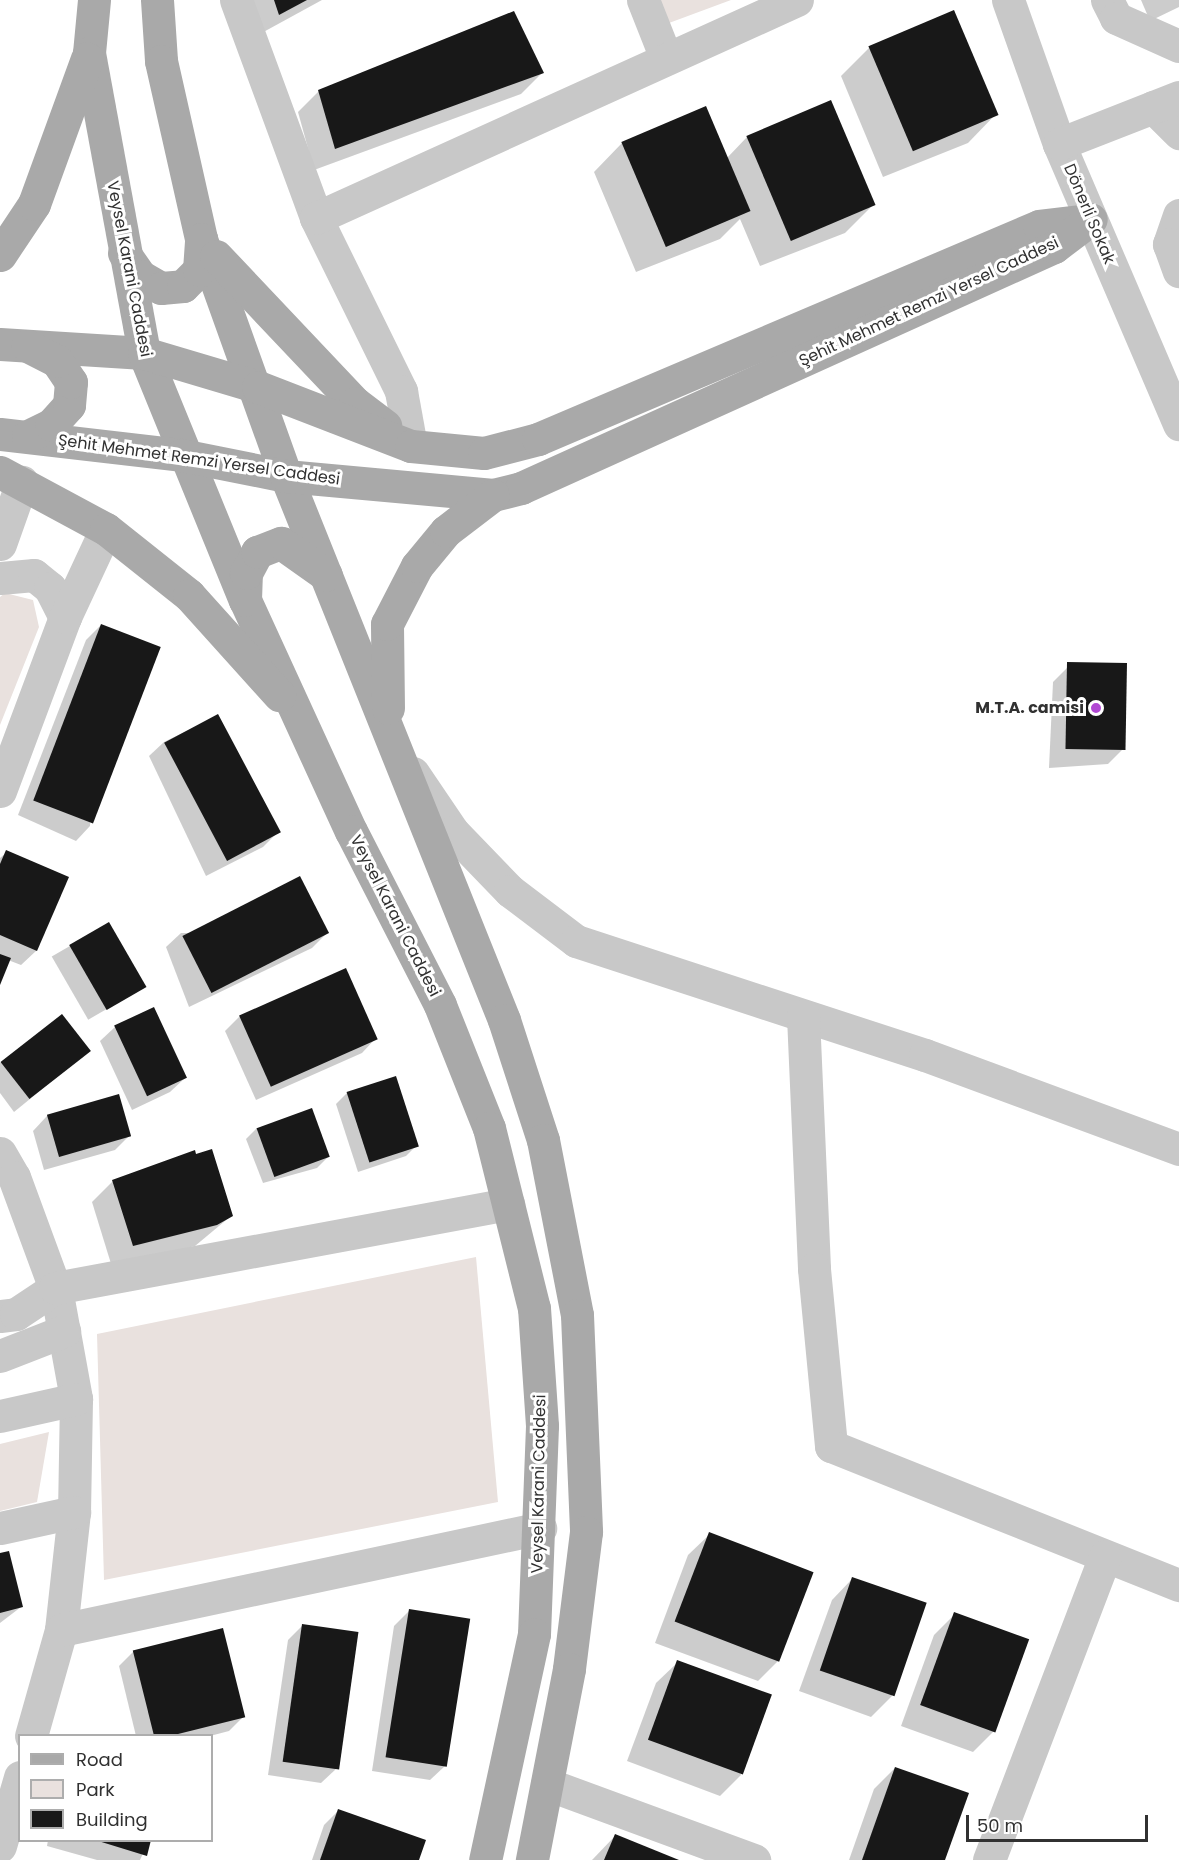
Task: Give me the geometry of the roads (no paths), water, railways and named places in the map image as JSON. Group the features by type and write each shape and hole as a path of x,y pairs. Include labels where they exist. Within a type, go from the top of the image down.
{"main road":[{"name":"Veysel Karani Caddesi","path":"94,0 89,53 144,353 181,455 300,719 440,1005 489,1128 534,1308 542,1426 540,1528 534,1634 485,1860"},
{"path":"157,0 160,61 201,239 258,387 286,476 504,1020 532,1108 578,1316 586,1532 569,1669 532,1860"},
{"path":"0,255 34,204 89,53"},
{"name":"Şehit Mehmet Remzi Yersel Caddesi","path":"14,345 144,353 258,387 411,446 484,453 538,439 1039,226 1091,219"},
{"name":"Şehit Mehmet Remzi Yersel Caddesi","path":"14,435 181,455 286,476 493,495 521,488 1054,247 1091,219"},
{"path":"124,253 140,276 161,288 183,286 199,270 201,239"},
{"path":"201,239 355,403 411,446"},
{"path":"14,345 57,361 71,382 69,405 51,425 14,435"},
{"path":"11,477 106,528 189,595 300,719"},
{"path":"391,742 387,624 417,566 446,531 493,495"},
{"path":"246,600 246,573 256,552 281,543 327,576"}],"street":[{"path":"236,0 315,218 401,391 411,446"},
{"path":"643,0 666,58"},
{"path":"315,218 797,0"},
{"name":"Dönerli Sokak","path":"1008,0 1059,144 1179,424"},
{"path":"1107,0 1116,18 1179,46"},
{"path":"1059,144 1166,102 1179,133"},
{"path":"1179,215 1169,244 1179,271"},
{"path":"0,544 11,477"},
{"path":"0,791 65,617 106,528"},
{"path":"0,578 34,575 50,588 65,617"},
{"path":"391,742 453,832 510,891 576,941 803,1016 1179,1149"},
{"path":"803,1016 814,1269 831,1446 1179,1585"},
{"path":"0,1153 14,1177 55,1288 76,1399 74,1512 61,1630 32,1734"},
{"path":"0,1316 16,1314 55,1288 508,1204"},
{"path":"0,1356 64,1331"},
{"path":"0,1416 76,1399"},
{"path":"0,1528 74,1512"},
{"path":"61,1630 540,1528"},
{"path":"989,1860 1105,1556"},
{"path":"0,1846 18,1784"},
{"path":"547,1784 754,1860"}],"place":[{"name":"M.T.A. camisi","path":"1096,708"}]}
